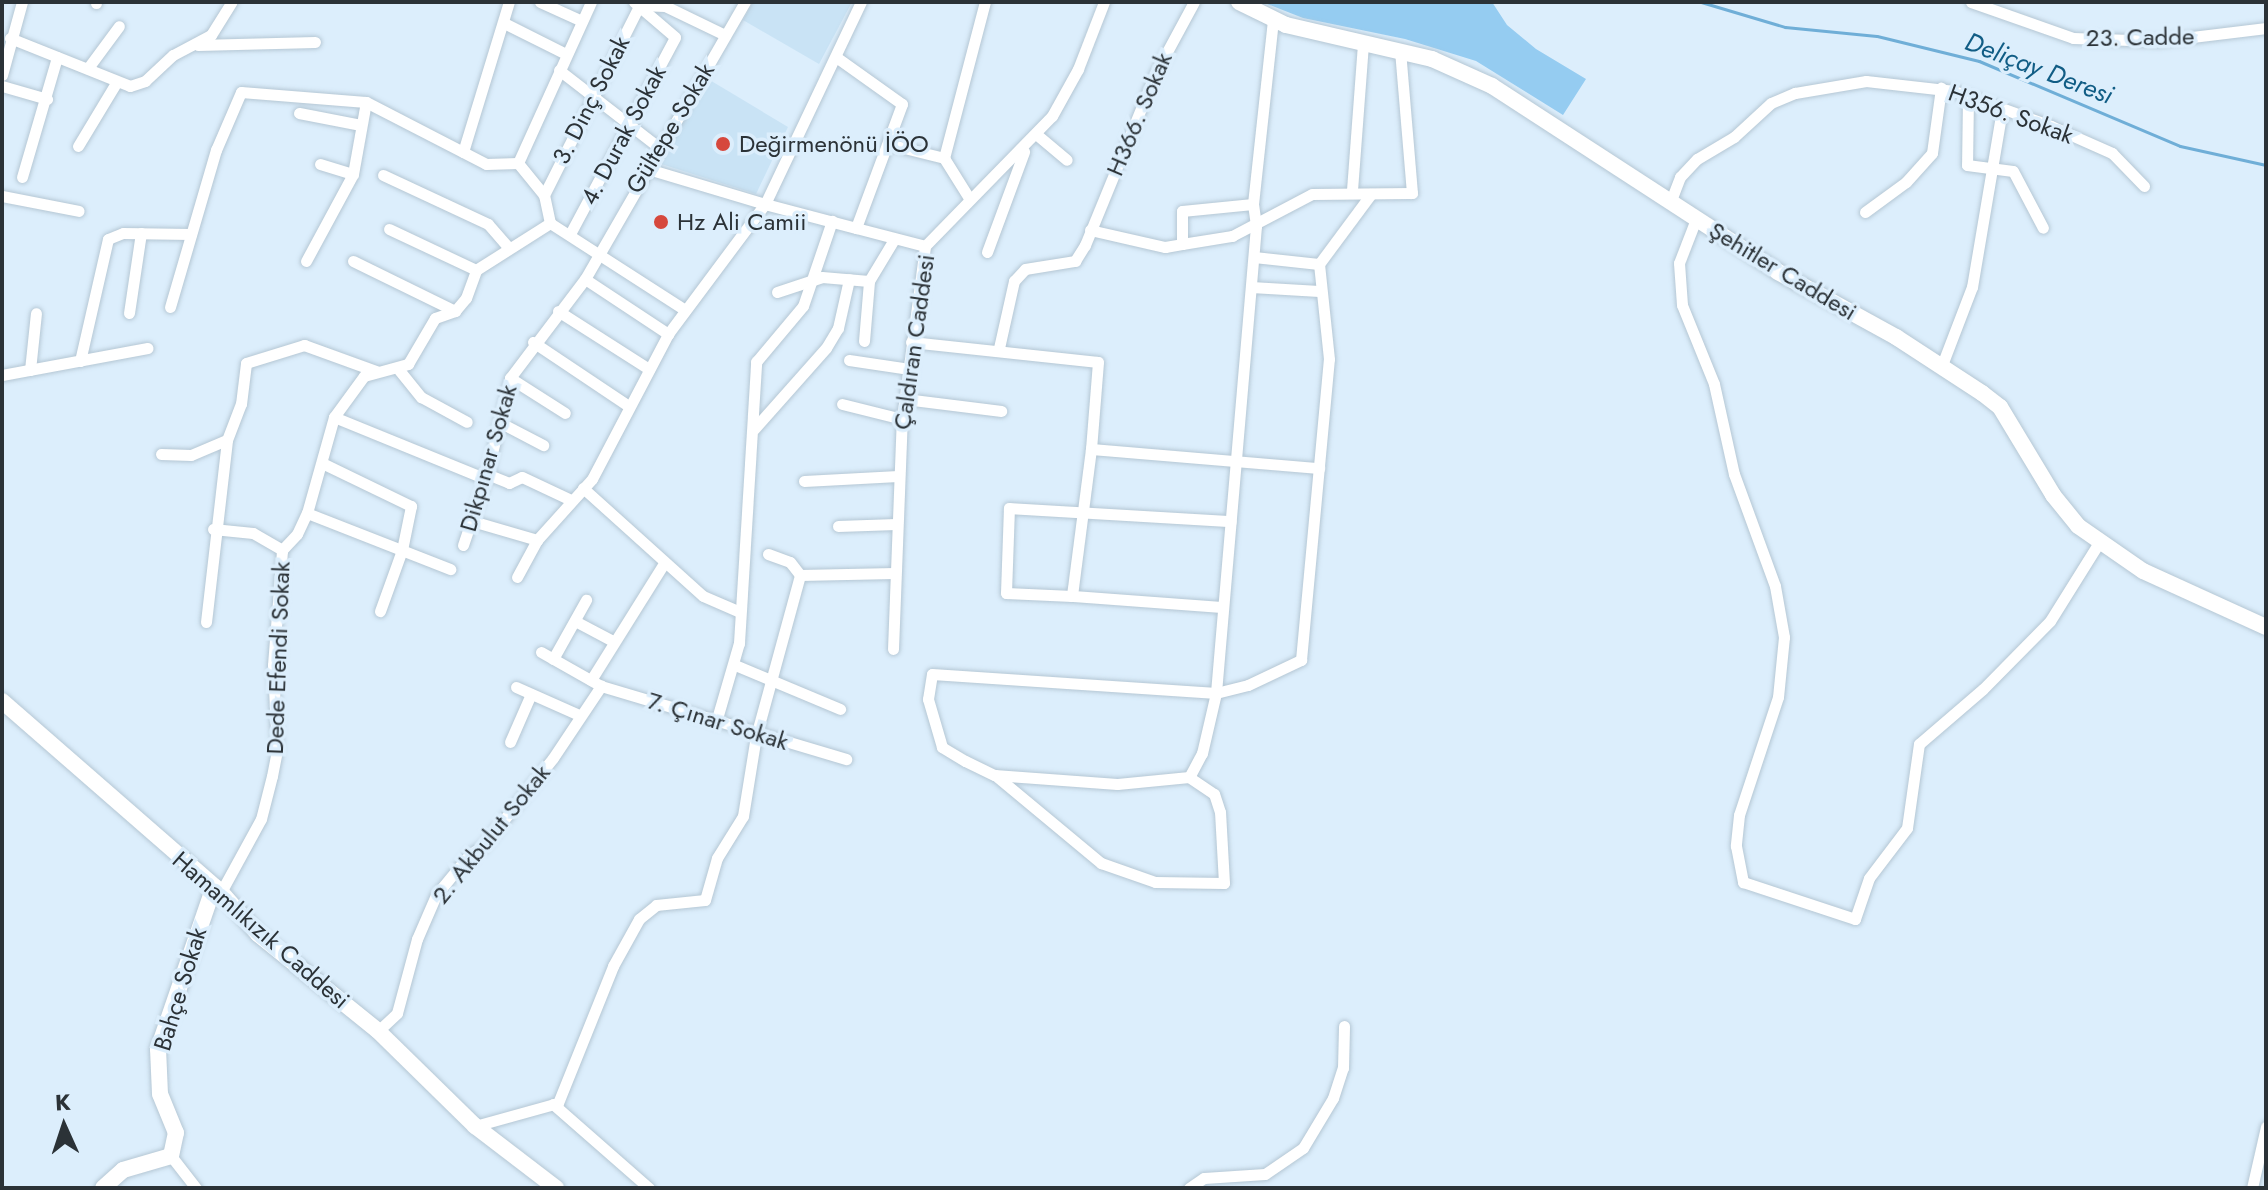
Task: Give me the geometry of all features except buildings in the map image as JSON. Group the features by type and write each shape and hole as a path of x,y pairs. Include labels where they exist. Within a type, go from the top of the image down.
{"street":[{"path":"2,75 22,2"},
{"path":"10,38 88,68 116,83 130,86 211,35 232,2"},
{"path":"463,152 509,2"},
{"path":"540,2 582,21"},
{"path":"518,163 591,2"},
{"name":"Gültepe Sokak","path":"598,254 657,146 745,2"},
{"path":"517,577 537,540 599,467 627,405 668,334 765,204 861,2"},
{"path":"944,158 985,2"},
{"name":"Çaldıran Caddesi","path":"893,649 902,419 925,246 969,198 1036,134 1078,69 1104,2"},
{"name":"H366. Sokak","path":"999,348 1014,281 1025,269 1075,261 1155,74 1194,2"},
{"name":"Şehitler Caddesi","path":"1239,2 1273,19 1466,71 1670,203 1942,365 2000,407 2053,495 2078,526 2143,571 2266,627"},
{"name":"23. Cadde","path":"1971,2 2073,38 2159,41 2266,28"},
{"path":"638,3 665,6 725,35"},
{"name":"4. Durak Sokak","path":"570,234 675,37 638,3"},
{"name":"3. Dinç Sokak","path":"544,195 638,3"},
{"path":"1189,777 1202,753 1216,693 1254,257 1256,226 1253,204 1273,19"},
{"path":"504,23 566,54"},
{"path":"88,68 119,26"},
{"path":"198,45 315,42"},
{"path":"1352,190 1363,42"},
{"path":"1090,230 1148,246 1182,244 1232,236 1256,226 1291,202 1352,190 1371,194 1412,193 1400,51"},
{"path":"22,177 57,57"},
{"path":"836,57 902,104 856,228"},
{"path":"559,70 657,146"},
{"name":"H356. Sokak","path":"1670,203 1680,177 1697,159 1734,137 1771,103 1795,93 1866,81 1941,88 2002,109 2112,153 2144,186"},
{"path":"78,146 116,83"},
{"path":"2,86 47,99"},
{"path":"1865,212 1906,182 1932,153 1941,88"},
{"path":"170,307 216,150 241,92 366,102 486,164 518,163"},
{"path":"1968,97 1967,165 1990,167 2017,175 2043,228"},
{"path":"306,261 353,174 366,102"},
{"path":"1942,365 1972,287 2002,109"},
{"path":"299,113 361,125"},
{"path":"1036,134 1067,160"},
{"path":"888,144 944,158 969,198"},
{"path":"987,252 1027,144"},
{"path":"518,163 544,195 550,223 685,310"},
{"path":"320,164 353,174"},
{"path":"645,168 893,241 925,246"},
{"path":"383,175 488,224 509,248"},
{"path":"994,775 1117,784 1189,777 1214,794 1220,812 1224,883 1155,882 1101,863 994,775 942,747 928,699 932,674 1216,693 1248,685 1301,660 1329,359 1319,291 1319,264 1371,194"},
{"path":"2,196 79,211"},
{"path":"1182,244 1182,211 1253,204"},
{"path":"1696,219 1679,263 1682,305 1714,384 1734,474 1775,586 1784,637 1778,697 1739,815 1736,846 1743,882 1855,919 1869,878 1907,828 1919,744 2050,621 2100,541"},
{"path":"716,722 735,665 754,429 756,362 803,306 832,221"},
{"path":"399,370 435,318 455,311 476,270 550,223"},
{"path":"389,229 476,270"},
{"path":"80,361 108,239 141,233 191,234"},
{"path":"129,313 141,233"},
{"path":"864,341 869,281 893,241"},
{"name":"Dikpınar Sokak","path":"463,545 486,477 510,378 533,342 585,279 598,254"},
{"path":"1254,257 1319,264"},
{"path":"353,261 455,311"},
{"path":"585,279 668,334"},
{"path":"777,292 814,279 869,281"},
{"path":"754,429 826,348 838,328 849,279"},
{"path":"1251,287 1319,291"},
{"path":"558,311 649,369"},
{"path":"30,370 36,313"},
{"path":"533,342 627,405"},
{"path":"911,342 999,348 1098,362 1091,449 1072,596"},
{"path":"206,622 213,529 227,440 241,404 246,363 304,345 376,371 399,370"},
{"path":"2,375 148,348"},
{"path":"849,360 909,369"},
{"path":"399,370 421,397 467,422"},
{"name":"Dede Efendi Sokak","path":"217,889 261,819 277,751 273,665 282,550 297,534 307,513 334,417 364,376 376,371"},
{"path":"510,378 565,413"},
{"path":"905,399 1001,411"},
{"path":"842,404 902,419"},
{"path":"334,417 486,477 509,483 522,477 571,500"},
{"path":"499,422 543,445"},
{"path":"161,454 191,455 227,440"},
{"path":"1091,449 1319,468"},
{"path":"322,463 411,506 402,550 380,611"},
{"path":"804,481 898,476"},
{"path":"583,488 703,596 740,612"},
{"path":"1223,607 1006,593 1009,508 1231,521"},
{"path":"307,513 450,569"},
{"path":"472,521 537,540"},
{"path":"838,526 896,524"},
{"path":"213,529 253,533 282,550"},
{"path":"768,554 790,562 800,575"},
{"path":"596,683 613,641 664,563"},
{"path":"800,575 894,573"},
{"path":"475,1126 553,1104 576,1067 613,966 639,919 656,905 705,900 717,858 743,816 756,736 800,575"},
{"path":"553,659 586,600"},
{"path":"575,621 613,641"},
{"name":"7. Çınar Sokak","path":"541,652 596,683 756,736 781,738 814,754 846,759"},
{"path":"735,665 840,709"},
{"name":"2. Akbulut Sokak","path":"378,1031 397,1013 417,939 436,895 499,827 579,715 596,683"},
{"path":"516,687 579,715"},
{"path":"510,742 531,694"},
{"name":"Hamamlıkızık Caddesi","path":"2,701 217,889 258,934 378,1031 475,1126 556,1188"},
{"name":"Bahçe Sokak","path":"171,1156 176,1133 160,1094 158,1049 217,889"},
{"path":"1189,1188 1204,1178 1265,1174 1303,1148 1333,1098 1343,1068 1344,1026"},
{"path":"553,1104 649,1188"},
{"path":"2252,1188 2266,1127"},
{"path":"103,1188 123,1170 171,1156 196,1188"}],"shaded area":[{"path":"753,2 852,2 819,64 743,20"},
{"path":"1262,2 1492,2 1507,25 1536,49 1586,79 1563,115 1476,61 1405,39 1303,18"},
{"name":"Değirmenönü İÖO","path":"708,79 788,127 756,194 655,162"}],"waterway":[{"name":"Deliçay Deresi","path":"1701,2 1785,27 1877,36 1979,61 2180,146 2266,165"}],"place":[{"name":"Değirmenönü İÖO","path":"723,144"},
{"name":"Hz Ali Camii","path":"661,222"}]}
